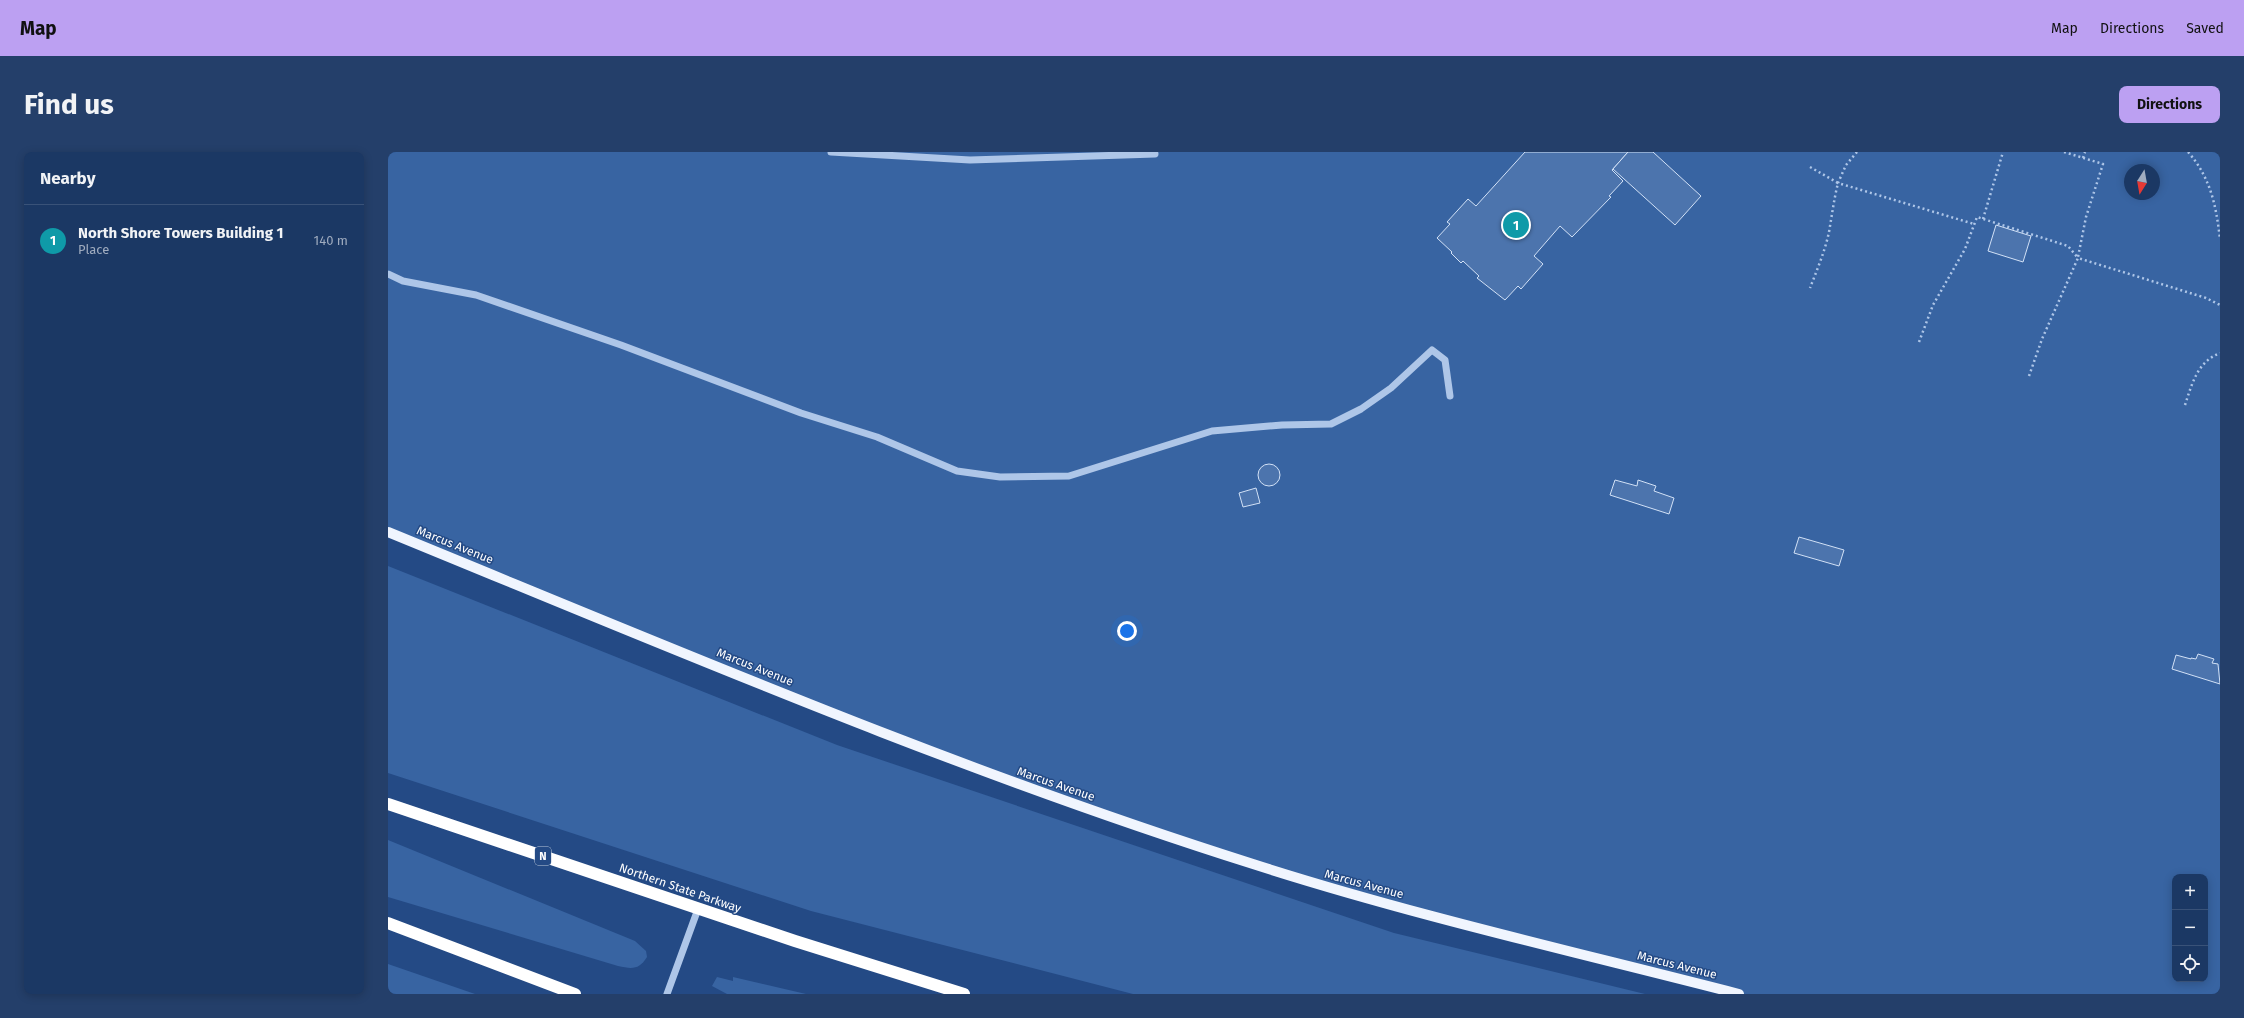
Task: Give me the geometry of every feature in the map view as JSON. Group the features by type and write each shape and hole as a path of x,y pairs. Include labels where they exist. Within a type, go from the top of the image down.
{"highway":[{"name":"Northern State Parkway","path":"388,804 795,942 964,994"},
{"path":"388,923 575,994"}],"main road":[{"name":"Marcus Avenue","path":"388,532 827,710 1063,801 1313,883 1738,994"}],"lane":[{"path":"831,152 970,160 1155,154"},
{"path":"388,274 403,281 476,295 621,345 801,413 877,437 957,471 1000,477 1069,476 1212,431 1282,425 1331,424 1361,409 1391,388 1432,350 1445,360 1450,396"},
{"path":"667,994 698,909"}],"path":[{"path":"1810,288 1820,263 1829,233 1838,183 1846,164 1857,152"},
{"path":"1983,219 2003,152"},
{"path":"2029,376 2042,339 2078,258 2086,217 2103,164 2064,152"},
{"path":"2083,158 2085,152"},
{"path":"2188,152 2200,165 2209,183 2216,207 2220,238"},
{"path":"1810,167 1838,183 1974,224"},
{"path":"1919,342 1933,305 1965,249 1977,217 2068,246 2078,258 2206,298 2220,305"},
{"path":"2185,405 2195,374 2213,356 2220,353"}],"shaded area":[{"path":"388,152 2220,152 2220,994 1739,994 1381,902 1063,801 388,532"},
{"path":"388,566 837,745 1394,933 1645,994 1133,994 811,911 388,773"},
{"path":"388,840 635,941 646,951 647,957 635,968 618,966 388,897"},
{"path":"388,964 475,994 388,994"},
{"path":"717,977 733,981 733,977 806,994 727,994 712,986"}],"building":[{"path":"1525,152 1628,152 1612,170 1623,181 1609,196 1611,197 1572,237 1560,226 1534,256 1543,264 1521,289 1518,286 1505,300 1477,278 1479,276 1463,261 1461,263 1437,238 1450,224 1447,222 1468,199 1476,206"},
{"path":"1628,152 1653,152 1701,196 1675,225 1613,169"},
{"path":"1996,225 2031,236 2023,262 1988,251"},
{"path":"1269,464 1277,467 1280,475 1277,483 1269,486 1261,483 1258,475 1261,467"},
{"path":"1615,480 1637,486 1638,480 1656,486 1654,491 1674,498 1669,514 1610,495"},
{"path":"1256,488 1260,503 1243,507 1239,493"},
{"path":"1799,537 1844,550 1839,566 1794,553"},
{"path":"2198,654 2214,659 2212,663 2218,664 2220,684 2172,669 2176,655 2196,659"}],"place":[{"name":"North Shore Towers Building 1","path":"1516,225"}]}
